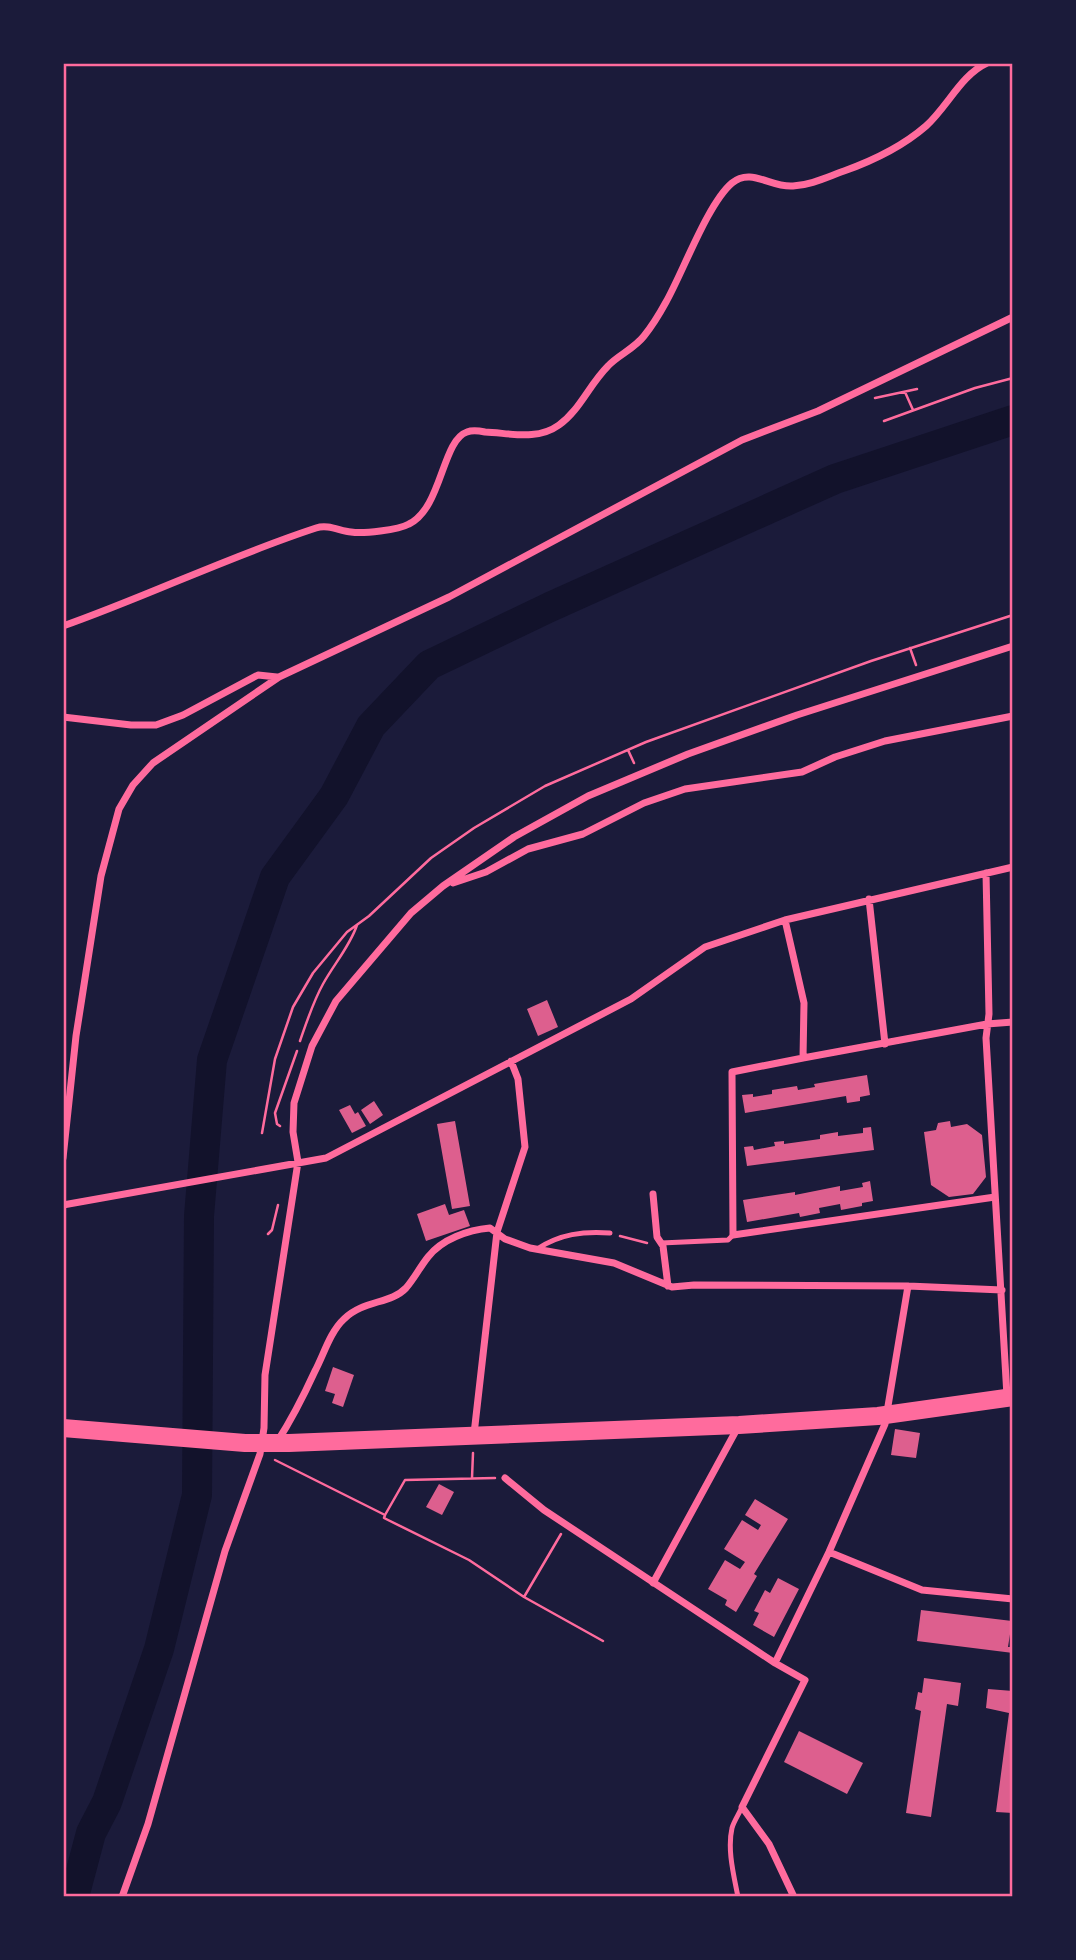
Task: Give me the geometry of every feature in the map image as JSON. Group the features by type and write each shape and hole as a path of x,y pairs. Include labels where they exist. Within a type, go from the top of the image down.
{"highway":[{"path":"63,1428 269,1443 739,1425 888,1415 1010,1398"}],"street":[{"path":"63,626 321,526 354,533 410,524 430,502 458,437 468,431 543,434 572,415 609,365 643,337 666,302 712,210 730,184 743,176 756,176 769,183 791,186 817,181 863,164 926,126 976,68 987,63"},
{"path":"63,1158 65,1112 101,876 119,809 132,785 153,764 279,677 449,597 742,440 818,411 1013,317"},
{"path":"269,1443 265,1375 298,1162 293,1132 294,1103 312,1046 336,1001 411,913 443,886 514,837 588,796 688,754 797,715 1013,646"},
{"path":"63,717 156,726 183,715 258,675 279,677"},
{"path":"443,886 486,872 528,849 583,834 644,803 685,789 802,772 835,757 885,741 1013,716"},
{"path":"63,1205 326,1158 631,999 705,947 785,920 1013,867"},
{"path":"986,873 987,1024 995,1198 1010,1398"},
{"path":"869,899 885,1044"},
{"path":"785,920 804,1003 803,1058"},
{"path":"995,1198 733,1235 732,1072 987,1024 1013,1022"},
{"path":"474,1436 497,1232 525,1147 518,1079 511,1061"},
{"path":"653,1194 657,1237 661,1243 668,1286"},
{"path":"122,1897 148,1824 225,1551 269,1443 295,1413 344,1318 365,1304 398,1294 406,1288 430,1254 450,1240 490,1228 505,1239 537,1249 614,1263 668,1286 908,1286 1002,1290"},
{"path":"775,1663 829,1552 888,1415 908,1286"},
{"path":"653,1583 739,1425"},
{"path":"505,1478 544,1510 775,1663 805,1680 742,1807 769,1844 793,1897"},
{"path":"829,1552 922,1590 1013,1599"}],"lane":[{"path":"537,1249 574,1233 610,1233"},
{"path":"661,1243 728,1240 733,1235"},
{"path":"738,1897 731,1846 732,1828 742,1807"}],"path":[{"path":"884,421 975,388 1013,378"},
{"path":"850,395 860,401 917,389"},
{"path":"905,392 913,410"},
{"path":"910,648 912,656"},
{"path":"628,750 631,755"},
{"path":"610,1233 649,1244"},
{"path":"472,1479 474,1436"},
{"path":"269,1443 275,1461 469,1560 524,1597 603,1641"},
{"path":"385,1515 405,1480 505,1478"},
{"path":"524,1597 550,1549 568,1526"}],"building":[{"path":"547,1000 558,1027 538,1036 527,1009"},
{"path":"867,1075 870,1095 860,1097 860,1101 847,1103 846,1096 745,1113 742,1095 753,1094 753,1097 772,1094 772,1090 797,1086 798,1090 815,1087 814,1084"},
{"path":"374,1101 383,1115 370,1124 361,1110"},
{"path":"350,1105 355,1114 358,1112 366,1126 352,1133 339,1110"},
{"path":"455,1121 470,1206 452,1209 437,1124"},
{"path":"950,1121 951,1127 967,1124 982,1135 986,1177 973,1194 949,1197 931,1185 924,1132 936,1130 938,1123"},
{"path":"871,1127 874,1150 747,1166 744,1147 753,1146 754,1150 775,1146 774,1142 784,1141 784,1144 820,1139 820,1135 838,1132 838,1136 863,1133 863,1128"},
{"path":"870,1181 873,1201 862,1203 862,1206 841,1210 840,1204 819,1208 820,1213 800,1217 799,1213 747,1222 743,1200 795,1192 795,1195 840,1186 840,1191 863,1187 862,1183"},
{"path":"445,1204 449,1215 464,1210 470,1226 426,1241 417,1214"},
{"path":"333,1367 354,1375 343,1407 332,1403 335,1394 325,1391"},
{"path":"895,1429 920,1433 916,1458 891,1455"},
{"path":"439,1484 454,1492 442,1515 426,1507"},
{"path":"755,1499 788,1519 754,1574 757,1576 736,1612 725,1605 727,1600 708,1589 725,1560 740,1569 745,1562 724,1549 742,1520 758,1530 761,1525 745,1515"},
{"path":"778,1578 799,1589 774,1637 753,1625 759,1613 754,1611 765,1590 770,1593"},
{"path":"921,1610 1012,1621 1008,1647 1013,1647 1013,1653 917,1641"},
{"path":"924,1678 961,1683 958,1706 947,1704 931,1817 906,1813 921,1711 915,1709 918,1692 922,1693"},
{"path":"988,1689 1013,1691 1013,1813 996,1812 1009,1713 986,1708"},
{"path":"799,1731 863,1763 847,1794 784,1762"}],"waterway":[{"path":"74,1897 91,1833 107,1802 159,1649 197,1495 199,1216 212,1060 275,877 334,796 371,726 429,665 550,607 835,479 1013,420"}]}
